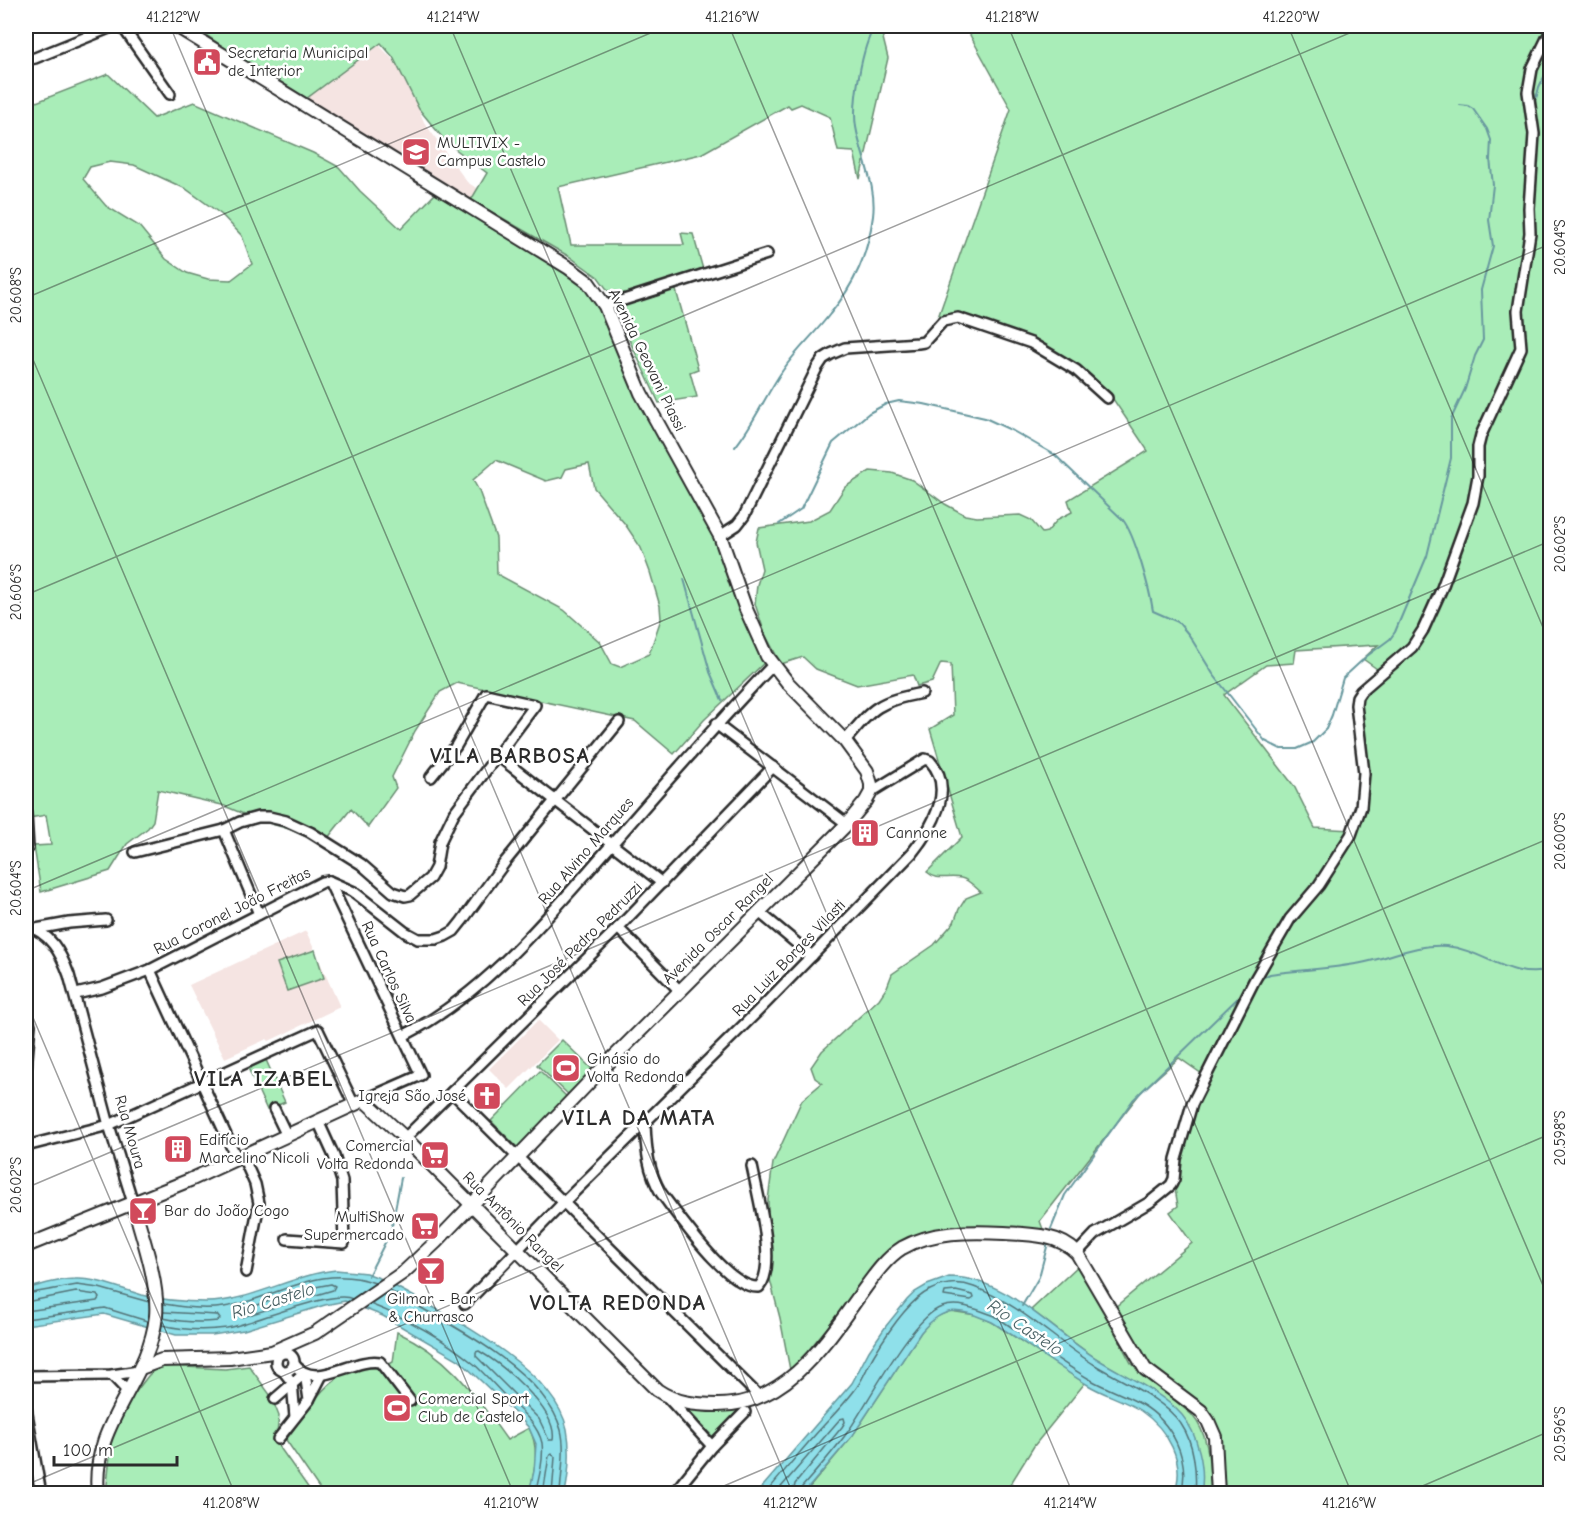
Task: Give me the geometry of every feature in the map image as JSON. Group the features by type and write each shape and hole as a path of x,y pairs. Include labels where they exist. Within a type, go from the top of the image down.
{"main road":[{"name":"Avenida Geovani Piassi","path":"176,26 569,268 588,282 605,306 641,393 720,536 757,636 773,665"},
{"path":"773,665 845,741 867,771 871,792"},
{"name":"Avenida Oscar Rangel","path":"287,1350 347,1312 417,1261 680,991 847,824 871,792"},
{"path":"26,1246 240,1158 359,1103"},
{"name":"Rua Antônio Rangel","path":"359,1103 405,1138 648,1382 669,1398"},
{"name":"Rua Moura","path":"98,1494 97,1467 100,1453 112,1419 141,1369 156,1315 155,1292 133,1203"},
{"path":"669,1398 694,1404 725,1405 760,1397 786,1381 821,1348 884,1264 912,1243 949,1234 1002,1233 1043,1236 1063,1243 1077,1253 1145,1369 1201,1411 1208,1421 1215,1437 1218,1494"},
{"path":"141,1369 162,1360 271,1357 287,1350"}],"street":[{"path":"26,60 114,26"},
{"path":"122,26 170,94"},
{"path":"1077,1253 1095,1234 1150,1202 1171,1185 1192,1104 1254,981 1290,919 1319,885 1351,835 1361,807 1364,773 1357,697 1412,647 1424,630 1473,503 1478,476 1478,447 1481,435 1521,348 1518,311 1530,233 1529,208 1534,134 1528,92 1532,69 1551,32"},
{"path":"605,306 767,254"},
{"path":"720,536 737,525 744,516 817,368 823,359 837,350 924,342 943,321 958,318 1031,343 1076,370 1107,398"},
{"name":"Rua Alvino Marques","path":"402,1036 446,1010 488,976 555,909 716,724 773,665"},
{"path":"845,741 866,716 879,705 894,698 922,693"},
{"path":"135,852 224,830 258,817 269,817 286,821 310,832 346,854 393,892 405,896 410,895 430,878 436,867 440,842 448,823 535,705 486,694 456,746 431,777"},
{"path":"329,881 354,892 405,932 418,939 436,939 454,931 505,862 619,722"},
{"path":"716,724 847,824"},
{"path":"498,756 662,883"},
{"name":"Rua Luiz Borges Vilasti","path":"465,1304 912,853 931,826 940,801 939,775 930,760 925,759 871,792"},
{"name":"Rua José Pedro Pedruzzi","path":"405,1138 618,928 773,766"},
{"path":"26,814 27,848"},
{"path":"224,830 259,914"},
{"name":"Rua Coronel João Freitas","path":"75,994 102,988 150,970 322,882 329,881"},
{"name":"Rua Carlos Silva","path":"329,881 421,1075 359,1103"},
{"path":"759,912 812,956"},
{"path":"36,929 106,920"},
{"name":"Rua Moura","path":"26,926 36,929 58,949 75,994 109,1125 133,1203"},
{"path":"618,928 680,991"},
{"path":"150,970 201,1083 255,1184 259,1203 246,1272"},
{"path":"26,1014 30,1025 26,1069"},
{"path":"26,1146 109,1125 318,1030 359,1103"},
{"path":"453,1092 760,1397"},
{"path":"274,1109 287,1136"},
{"path":"287,1239 344,1243 342,1181 318,1121"},
{"path":"645,1124 648,1161 661,1193 723,1269 745,1285 759,1287 763,1282 767,1259 753,1166"},
{"path":"287,1350 299,1370 322,1376 369,1360 380,1362 410,1401"},
{"path":"271,1357 277,1368 284,1372 292,1385 295,1417"},
{"path":"284,1372 290,1370 294,1364"},
{"path":"26,1376 112,1375 141,1369"},
{"path":"275,1399 305,1373"},
{"path":"305,1373 309,1400"},
{"path":"112,1375 127,1391"},
{"path":"278,1439 309,1400 322,1376"},
{"name":"Rua Antônio Rangel","path":"669,1398 712,1446"},
{"path":"26,1408 41,1494"},
{"path":"673,1494 712,1446 745,1412"}],"shaded area":[{"name":"MULTIVIX - Campus Castelo","path":"379,45 402,69 424,122 467,182 481,191 472,204 303,101"},
{"path":"306,931 340,1007 269,1041 267,1039 225,1058 189,985"},
{"path":"538,1020 558,1040 509,1089 489,1069"}],"green space":[{"path":"193,26 880,26 888,58 860,179 854,152 838,151 830,117 801,104 791,108 788,105 701,154 558,187 571,245 684,245 681,233 693,234 704,273 674,283 698,369 690,372 697,397 659,403 626,333 612,296 598,277 570,257 471,200 487,173 446,142 419,109 393,57 381,43 303,101"},
{"path":"975,26 1550,26 1550,1493 1223,1493 1219,1442 1182,1390 1148,1364 1114,1308 1192,1243 1170,1212 1178,1206 1173,1177 1180,1126 1202,1074 1179,1058 1141,1092 1040,1221 1044,1232 922,1234 859,1289 790,1370 769,1276 768,1200 773,1163 802,1100 822,1083 815,1078 811,1067 822,1051 879,999 892,974 934,945 954,922 966,898 981,892 964,879 939,878 927,872 962,837 930,729 953,715 951,664 941,663 932,682 917,686 913,675 857,685 816,669 803,657 781,664 765,634 755,604 762,569 756,542 759,528 809,521 830,510 845,487 870,471 892,473 912,480 945,504 965,515 977,517 1020,515 1031,520 1042,533 1047,532 1058,519 1072,512 1068,500 1148,451 1109,393 1023,340 966,318 935,326 1011,109 970,35","holes":["1378,645 1363,659 1384,674 1354,701 1363,789 1351,830 1315,828 1294,786 1224,695 1266,665 1294,663 1296,650"]},
{"path":"108,74 154,118 194,102 313,153 339,167 360,191 401,229 435,194 572,274 592,291 715,536 764,663 704,720 674,754 635,721 457,683 440,692 415,731 392,777 396,788 368,827 351,809 323,844 222,805 158,790 153,821 148,828 127,844 110,871 41,892 34,846 51,845 46,815 29,818 26,790 26,106","holes":["110,162 134,165 186,189 222,215 242,236 252,264 231,280 208,279 187,273 166,259 139,226 106,206 83,179 90,167","496,460 546,481 562,477 566,469 589,464 594,488 625,524 641,548 650,572 660,606 661,619 649,654 620,667 612,664 600,642 564,610 497,574 496,538 473,480"]},
{"path":"315,950 324,978 287,991 277,963"},
{"name":"Ginásio do Volta Redonda","path":"562,1040 594,1071 570,1096 537,1065"},
{"path":"266,1060 285,1102 267,1110 248,1068"},
{"path":"540,1071 568,1098 519,1149 491,1121"},
{"path":"1079,1265 1131,1363 1192,1415 1198,1424 1208,1452 1211,1493 1201,1493 1201,1468 1192,1434 1172,1406 1089,1353 1031,1310"},
{"path":"950,1311 976,1315 992,1322 1085,1383 1034,1446 1005,1493 804,1494 853,1435 921,1332 933,1318"},
{"name":"Comercial Sport Club de Castelo","path":"397,1332 416,1342 447,1365 472,1392 507,1440 529,1428 534,1444 535,1468 529,1493 323,1494 286,1440 314,1401 337,1378 350,1371 364,1368 381,1369 393,1362"},
{"path":"164,1366 225,1369 249,1366 271,1396 279,1416 276,1442 312,1493 106,1494 112,1436 125,1406 148,1376 155,1369"},
{"path":"744,1407 713,1437 686,1408 700,1411"}],"water":[{"name":"Rio Castelo","path":"336,1270 366,1273 382,1279 432,1306 490,1341 540,1382 557,1405 567,1429 569,1461 565,1493 529,1493 534,1471 536,1444 529,1428 459,1360 383,1316 345,1301 244,1330 212,1335 176,1335 104,1314 26,1325 26,1289 56,1281 92,1280 150,1297 206,1302 239,1298 303,1277"},
{"name":"Rio Castelo","path":"949,1277 970,1279 1010,1296 1081,1348 1154,1392 1174,1407 1188,1423 1196,1442 1202,1473 1201,1493 1174,1493 1178,1470 1172,1447 1159,1427 1141,1411 1088,1385 992,1322 953,1311 938,1317 921,1332 853,1435 804,1493 757,1493 852,1383 869,1351 907,1300 927,1285"}],"waterway":[{"path":"735,447 788,362 839,303 864,256 871,230 874,205 871,182 858,138 855,104 862,60 875,26"},
{"path":"1536,99 1550,65"},
{"path":"779,524 801,509 833,443 869,413 886,404 899,401 924,404 985,418 1055,455 1123,520 1137,550 1153,611 1178,622 1189,635 1213,674 1265,741 1281,749 1297,749 1313,742 1326,729 1343,678 1390,639 1395,632 1427,556 1451,458 1451,419 1483,340 1481,290 1493,246 1489,220 1493,185 1490,159 1491,140 1487,129 1473,109 1460,105"},
{"path":"684,579 710,672 722,700"},
{"path":"1260,979 1270,974 1358,964 1417,948 1436,946 1460,949 1522,971 1550,970"},
{"path":"1051,1229 1065,1195 1133,1100 1245,991"},
{"path":"368,1276 391,1231 401,1178"},
{"path":"1022,1306 1039,1277 1048,1243"}],"place":[{"name":"Secretaria Municipal de Interior","path":"207,62"},
{"name":"MULTIVIX - Campus Castelo","path":"416,152"},
{"name":"Cannone","path":"865,833"},
{"name":"Ginásio do Volta Redonda","path":"566,1068"},
{"name":"Igreja São José","path":"487,1096"},
{"name":"Edifício Marcelino Nicoli","path":"178,1149"},
{"name":"Comercial Volta Redonda","path":"435,1155"},
{"name":"Bar do João Cogo","path":"143,1211"},
{"name":"MultiShow Supermercado","path":"425,1226"},
{"name":"Gilmar - Bar & Churrasco","path":"431,1271"},
{"name":"Comercial Sport Club de Castelo","path":"397,1408"}],"district":[{"name":"VILA BARBOSA","path":"510,756"},
{"name":"VILA IZABEL","path":"264,1079"},
{"name":"VILA DA MATA","path":"639,1118"},
{"name":"VOLTA REDONDA","path":"618,1303"}]}
